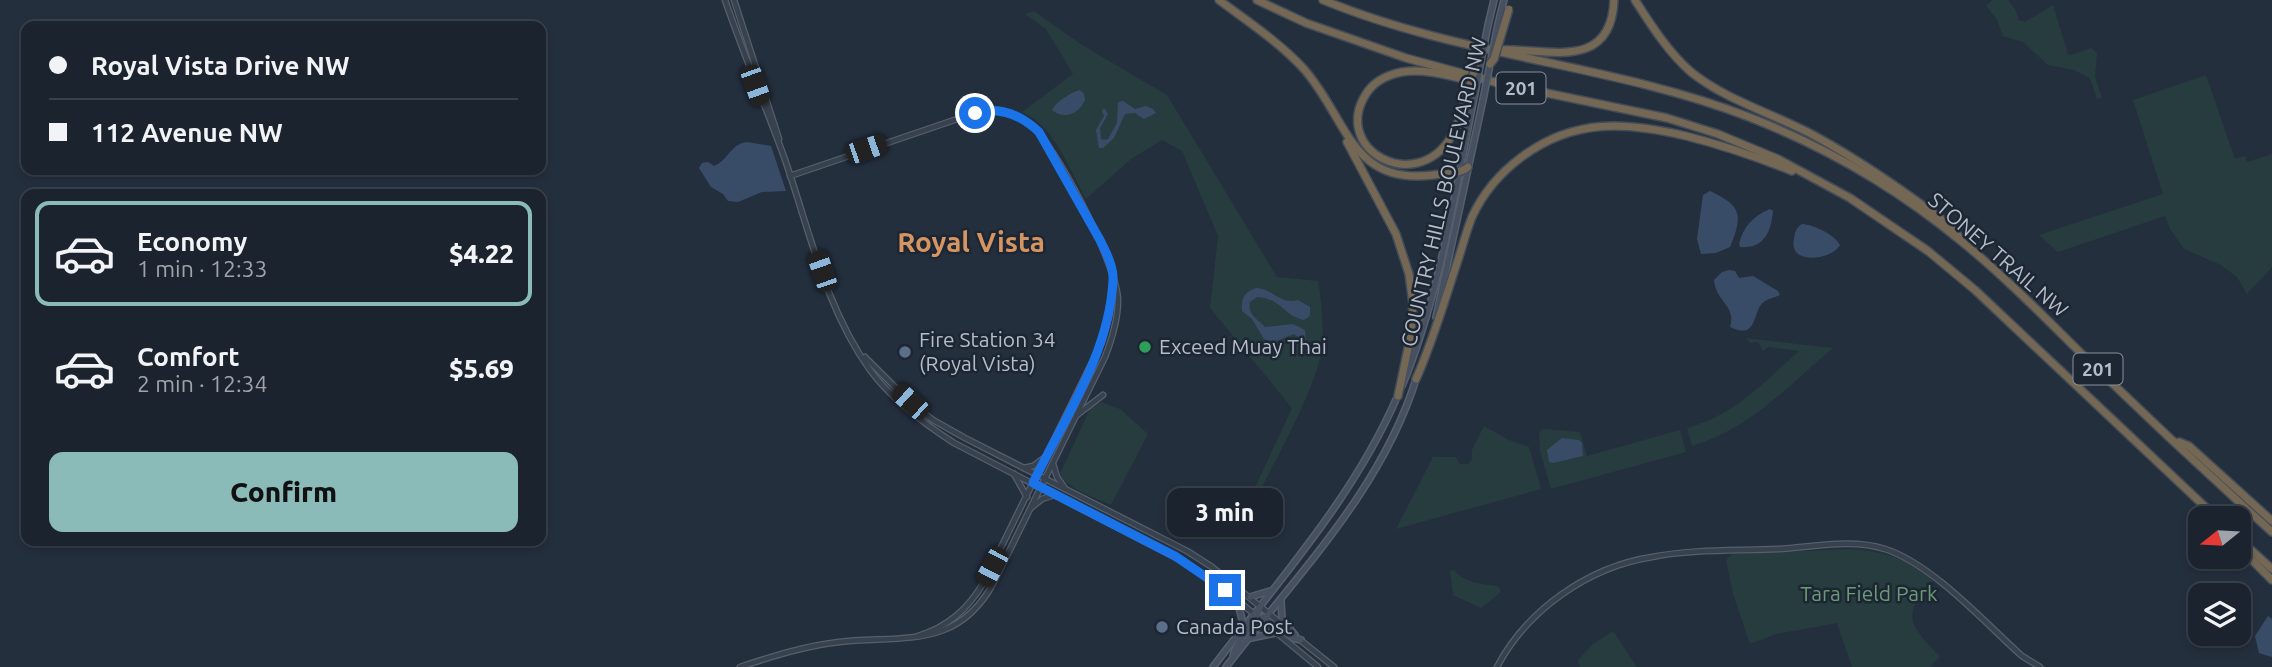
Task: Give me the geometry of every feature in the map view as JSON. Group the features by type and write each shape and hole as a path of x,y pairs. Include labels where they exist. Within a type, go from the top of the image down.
{"highway":[{"path":"1219,0 1302,67 1324,95 1363,156 1378,168 1408,177 1458,172 1468,167"},
{"name":"STONEY TRAIL NW","path":"1258,0 1364,45 1498,83 1667,118 1778,159 1861,205 1928,251 1975,290 2204,506"},
{"name":"STONEY TRAIL NW","path":"1323,0 1412,32 1484,52 1672,92 1750,118 1833,156 1880,183 1962,241 2272,532"},
{"path":"1490,64 1494,59 1512,0"},
{"path":"1498,83 1490,85 1423,72 1392,74 1374,84 1363,99 1358,116 1360,131 1366,145 1384,160 1402,165 1423,162 1436,155 1451,138 1470,97 1477,59 1484,52 1507,49 1561,54 1583,49 1600,39 1609,26 1614,0"},
{"path":"1635,0 1672,53 1692,72 1731,96 1814,135 1899,187 1954,229 1962,241"},
{"path":"1641,0 1654,28"},
{"path":"1339,122 1396,234 1409,274 1413,304 1411,334 1398,396"},
{"path":"1416,379 1438,323 1473,216 1496,180 1518,160 1542,144 1588,127 1625,124 1731,148 1805,174"},
{"path":"2175,441 2189,446 2272,521"},
{"path":"2150,454 2198,506"},
{"path":"2251,550 2272,569"},
{"path":"2251,559 2272,580"}],"main road":[{"name":"COUNTRY HILLS BOULEVARD NW","path":"1484,52 1494,0"},
{"name":"COUNTRY HILLS BOULEVARD NW","path":"1213,667 1244,626 1261,617 1281,599 1346,516 1394,432 1416,379 1437,316 1504,0"},
{"name":"COUNTRY HILLS BOULEVARD NW","path":"1260,606 1344,497 1377,440 1409,370 1426,315 1458,172 1470,97"},
{"path":"1250,597 1273,589"},
{"path":"1281,599 1282,619 1295,635"},
{"path":"1237,600 1244,626"},
{"path":"1232,659 1235,649 1261,617 1260,606"},
{"name":"COUNTRY HILLS BOULEVARD NW","path":"1226,667 1251,638 1261,617"},
{"path":"1261,617 1293,638 1301,640"},
{"path":"1251,638 1275,633"}],"street":[{"path":"725,0 762,105 783,153"},
{"path":"734,0 832,302 880,382 921,421 954,443 1175,556 1261,617 1295,635 1334,667"},
{"path":"740,667 810,646 922,638 955,625 975,608 989,592 1105,357 1114,331 1118,298 1108,258 1100,240 1053,154 1039,132 1015,115 996,110 975,113 790,176"},
{"path":"901,639 942,627 971,602 984,582 1102,342 1109,316 1113,280"},
{"path":"861,353 898,391 933,420 1187,551 1250,597 1260,606 1261,617 1275,633 1318,667"},
{"path":"1077,415 1102,395"},
{"path":"1023,468 1033,466 1047,455"},
{"path":"1053,463 1058,479 1067,490"},
{"path":"1014,473 1027,497"},
{"path":"1031,508 1042,499 1056,495"},
{"path":"1497,667 1516,636 1535,616 1582,581 1610,569 1650,557 1681,553 1836,545 1872,546 1917,563 2022,656 2040,667"}],"green space":[{"path":"1992,0 2008,0 2019,20 2025,22 2053,5 2068,54 2091,48 2097,53 2095,76 2102,98 2097,99 2090,78 2074,70 2048,65 2023,42 2003,36 1996,18 1986,6"},
{"path":"1034,11 1082,45 1167,95 1277,277 1318,281 1323,327 1316,372 1288,437 1256,499 1251,496 1292,408 1210,308 1218,236 1182,151 1162,140 1131,159 1086,199 1052,138 1043,127 1022,112 1073,74 1046,29 1025,14"},
{"path":"2206,75 2235,159 2245,156 2247,162 2272,154 2272,267 2247,294 2237,277 2221,265 2184,249 2170,229 2165,216 2058,252 2039,235 2163,194 2133,100"},
{"path":"1746,338 1833,348 1750,418 1692,446 1687,428 1720,415 1734,406 1799,351 1768,347 1763,351 1758,342 1750,343"},
{"path":"1101,402 1120,409 1148,434 1111,505 1075,489 1060,474 1090,409"},
{"path":"1484,426 1509,440 1529,447 1541,489 1396,529 1433,457 1456,457 1460,464 1468,464"},
{"path":"1543,429 1580,432 1587,456 1680,430 1686,452 1551,489 1540,451 1539,432"},
{"name":"Tara Field Park","path":"1851,549 1895,558 1915,567 1933,581 1915,603 1912,613 1916,629 1940,657 1930,667 1852,667 1837,623 1776,634 1750,644 1733,594 1726,560 1732,554"},
{"path":"1453,570 1468,580 1498,586 1501,592 1481,608 1453,595 1450,571"},
{"path":"1613,631 1637,667 1580,667 1578,660 1593,644"}],"water":[{"path":"1080,90 1085,100 1075,112 1061,115 1052,110 1064,98"},
{"path":"1123,101 1135,109 1146,106 1156,113 1144,119 1135,113 1125,114 1114,138 1103,148 1099,148 1096,130 1104,116 1102,111 1104,108 1108,114 1100,128 1101,139 1104,140 1108,139 1117,123 1118,102"},
{"path":"741,143 771,146 786,191 762,192 738,202 728,201 723,194 711,187 699,168 702,163 708,162 714,166"},
{"path":"1710,191 1734,207 1738,219 1737,227 1730,247 1716,253 1701,254 1697,239 1703,195"},
{"path":"1770,209 1773,211 1772,219 1765,238 1755,245 1740,247 1743,232 1750,223"},
{"path":"1802,224 1823,231 1840,245 1820,257 1804,257 1797,253 1794,247 1794,237"},
{"path":"1735,271 1739,278 1753,276 1778,291 1780,295 1762,304 1749,329 1738,330 1730,327 1731,314 1718,294 1714,280 1722,272"},
{"path":"1256,288 1282,299 1298,300 1310,307 1310,316 1304,320 1291,315 1266,298 1257,297 1249,306 1252,314 1265,327 1293,324 1305,330 1306,347 1301,346 1294,334 1274,342 1264,339 1252,319 1242,311 1244,296"},
{"path":"1562,438 1579,440 1582,443 1583,456 1549,462 1547,450"},
{"path":"2268,616 2272,619 2272,657 2259,653 2255,636"}],"place":[{"name":"Exceed Muay Thai","path":"1145,347"},
{"name":"Fire Station 34 (Royal Vista)","path":"905,352"},
{"name":"Canada Post","path":"1162,627"}],"district":[{"name":"Royal Vista","path":"971,242"}],"route":[{"path":"975,113 996,110 1015,115 1039,132 1100,240 1113,280 1109,316 1102,342 1033,483 1175,556 1225,590"}]}
